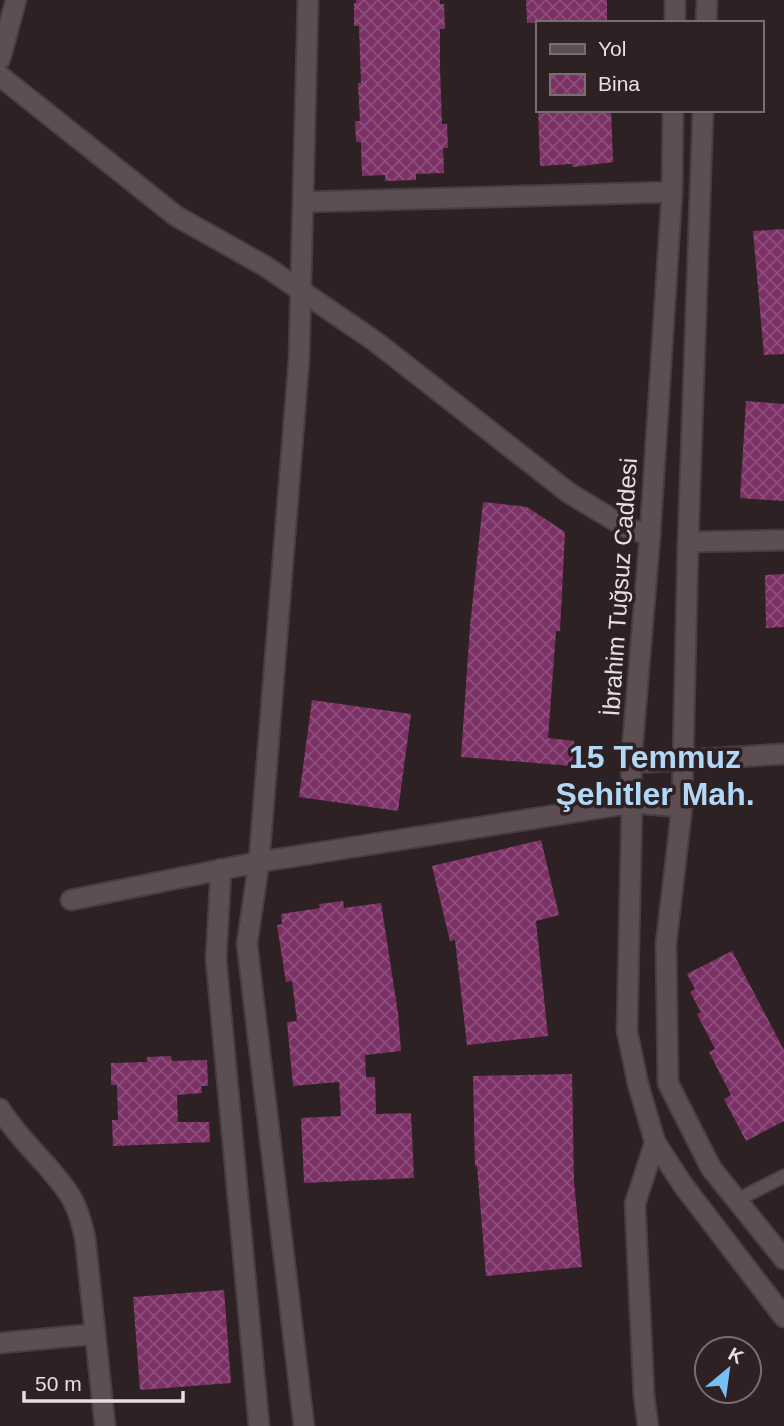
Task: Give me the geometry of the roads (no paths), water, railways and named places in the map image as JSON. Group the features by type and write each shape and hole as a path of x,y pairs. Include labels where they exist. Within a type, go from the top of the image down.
{"street":[{"path":"0,59 16,0"},
{"path":"304,1426 247,944 259,862 299,359 308,0"},
{"path":"675,0 675,21"},
{"path":"706,21 707,0"},
{"path":"0,76 176,216 265,266 376,342 569,494 626,528 650,535"},
{"name":"İbrahim Tuğsuz Caddesi","path":"673,112 672,192 650,535 631,763 627,1031 638,1084 655,1142 683,1185 784,1317"},
{"path":"703,112 681,760 682,807 666,944 668,1083 711,1168 784,1259"},
{"path":"303,202 672,192"},
{"path":"688,542 784,540"},
{"path":"631,763 783,757"},
{"path":"71,900 259,862 632,803 682,807"},
{"path":"220,869 216,959 259,1426"},
{"path":"0,1109 10,1126 68,1192 79,1213 85,1237 105,1426"},
{"path":"648,1426 644,1396 635,1204 655,1142"},
{"path":"0,1343 95,1334"}],"lane":[{"path":"737,1200 784,1176"}],"district":[{"name":"15 Temmuz Şehitler Mah.","path":"655,776"}]}
